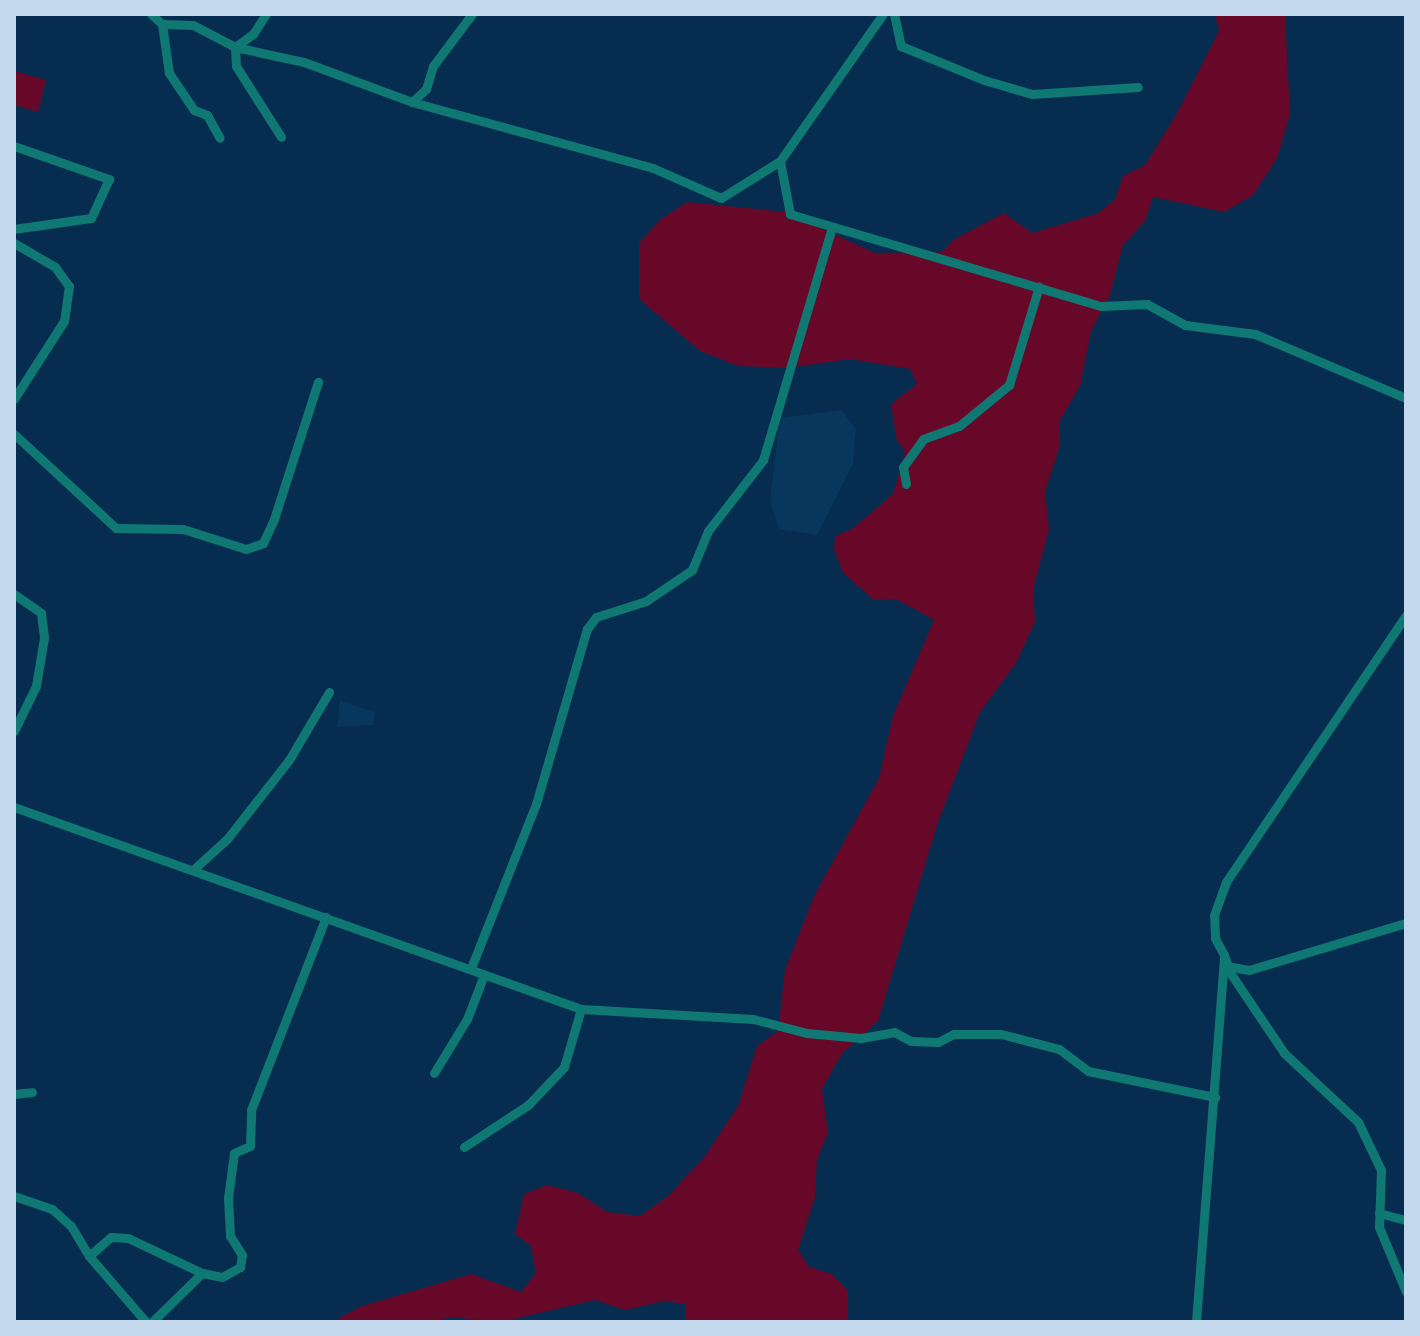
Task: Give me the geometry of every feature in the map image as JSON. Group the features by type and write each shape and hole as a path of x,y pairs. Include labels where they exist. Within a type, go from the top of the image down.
{"street":[{"path":"151,14 162,24 169,73 194,110 207,115 220,138"},
{"path":"235,47 253,34 266,14"},
{"path":"412,102 426,89 433,66 472,14"},
{"path":"162,24 193,25 235,47 304,62 412,102 653,168 721,198 780,161 883,14"},
{"path":"894,14 901,46 984,80 1032,94 1138,87"},
{"path":"235,47 236,66 281,137"},
{"path":"14,146 109,179 91,218 14,229"},
{"path":"780,161 790,214 1101,306 1147,304 1185,325 1255,334 1406,398"},
{"path":"471,968 536,804 587,629 596,617 646,601 692,570 708,531 763,460 832,227"},
{"path":"14,243 55,267 69,286 64,321 14,399"},
{"path":"906,484 903,467 923,439 959,426 1009,385 1039,286"},
{"path":"14,434 116,528 183,529 246,549 263,543 274,519 318,382"},
{"path":"14,594 41,613 44,638 36,686 14,731"},
{"path":"1406,615 1226,882 1214,915 1215,938 1232,967 1231,974 1284,1053 1358,1122 1381,1170 1379,1227 1406,1292"},
{"path":"195,868 227,839 289,760 329,692"},
{"path":"14,807 195,868 581,1009 753,1019 807,1033 861,1038 894,1032 911,1041 938,1042 954,1034 1001,1034 1059,1049 1088,1071 1215,1097"},
{"path":"89,1256 111,1237 128,1238 202,1273 222,1277 240,1267 242,1255 230,1236 228,1198 234,1153 250,1146 251,1110 326,917"},
{"path":"1232,967 1249,970 1406,923"},
{"path":"1196,1322 1224,955"},
{"path":"434,1073 467,1019 484,975"},
{"path":"464,1147 528,1105 564,1067 581,1009"},
{"path":"14,1094 32,1092"},
{"path":"14,1196 52,1209 71,1226 89,1256 149,1322 202,1273"},
{"path":"1379,1213 1406,1220"}],"shaded area":[{"path":"1215,14 1285,14 1290,114 1277,158 1253,195 1224,212 1153,197 1145,221 1123,245 1110,295 1091,331 1080,386 1060,420 1060,445 1045,492 1049,529 1033,590 1035,622 1016,663 980,712 937,825 878,1021 842,1053 822,1089 828,1133 817,1159 815,1197 798,1250 809,1267 832,1274 848,1291 848,1322 685,1322 686,1304 664,1301 625,1310 595,1300 500,1322 452,1317 428,1322 332,1322 362,1306 471,1274 521,1292 536,1273 531,1246 515,1234 524,1194 547,1185 578,1193 607,1212 640,1216 668,1196 705,1156 738,1106 757,1046 778,1031 785,970 814,896 879,778 893,716 934,620 896,599 874,600 843,573 834,549 835,536 852,529 893,494 905,452 896,438 891,404 917,384 910,369 850,359 787,368 738,366 700,351 639,299 639,243 661,219 687,202 786,212 875,253 942,252 953,240 1004,213 1032,233 1099,213 1115,199 1123,176 1145,165 1176,115 1219,31"},
{"path":"14,71 46,80 38,112 14,105"},
{"path":"841,410 856,429 853,463 817,535 779,529 770,500 780,418"},
{"path":"340,701 375,712 373,725 337,727"}]}
